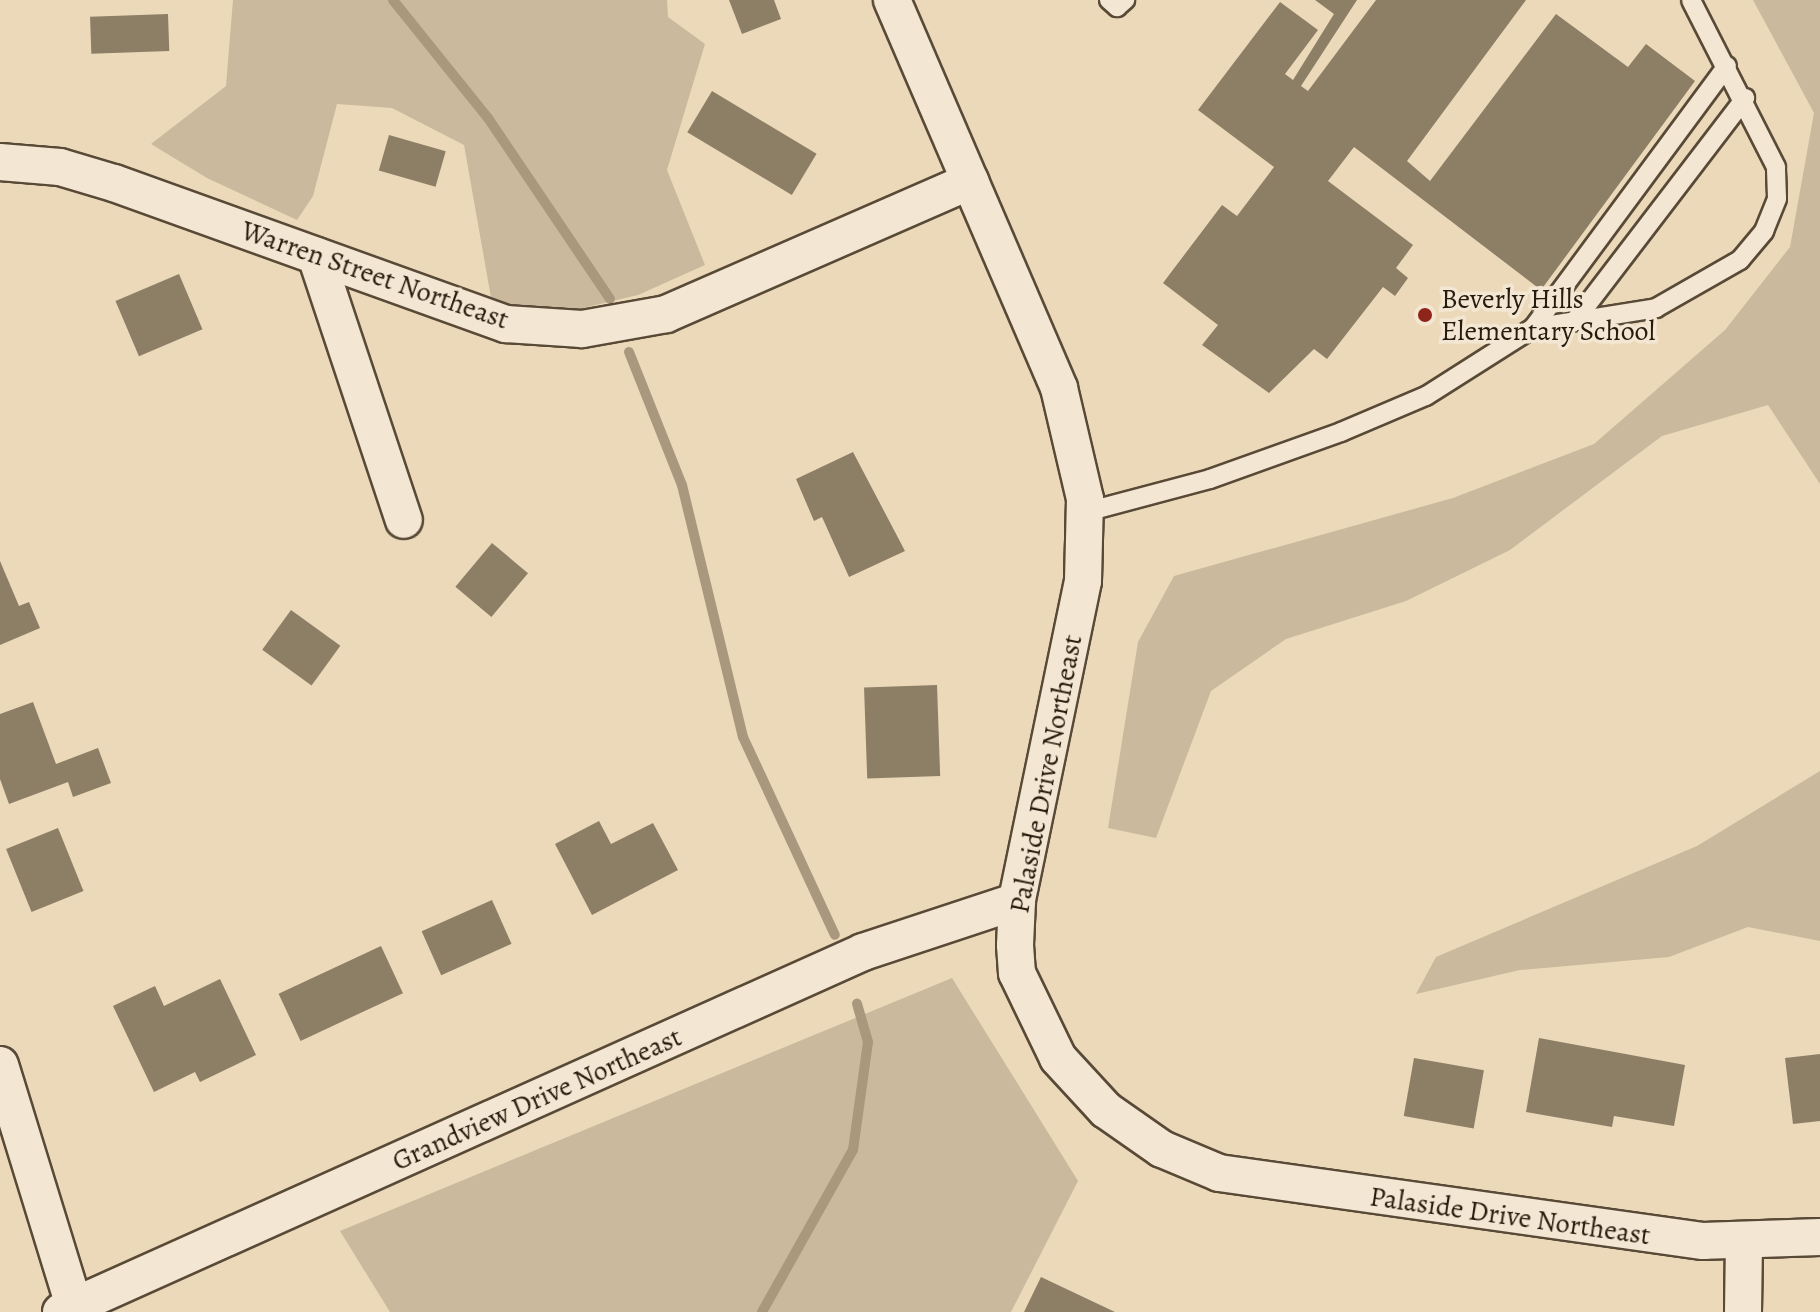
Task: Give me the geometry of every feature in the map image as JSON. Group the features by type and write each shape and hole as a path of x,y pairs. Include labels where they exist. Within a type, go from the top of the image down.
{"street":[{"name":"Palaside Drive Northeast","path":"892,0 1059,388 1086,512 1083,581 1017,901 1017,973 1040,1032 1106,1110 1162,1149 1219,1173 1270,1183 1744,1242 1820,1237"},
{"name":"Warren Street Northeast","path":"0,162 87,175 506,324 622,325 666,314 970,181"},
{"path":"316,256 404,520"},
{"name":"Grandview Drive Northeast","path":"68,1309 863,952 1017,901"},
{"path":"0,1065 68,1309"},
{"path":"1743,1312 1744,1242"}],"lane":[{"path":"1109,0 1117,7 1125,0"},
{"path":"1086,512 1210,479 1341,432 1426,396 1533,328 1577,318 1656,308 1740,260 1764,231 1777,198 1776,167 1745,98 1691,0"},
{"path":"1533,328 1727,66"},
{"path":"1577,318 1745,98"}],"shaded area":[{"path":"233,0 667,0 668,17 705,44 667,170 705,265 638,295 562,313 492,303 464,145 392,108 337,104 313,196 297,220 207,178 151,144 226,86"},
{"path":"1753,0 1820,0 1820,484 1768,405 1662,436 1510,550 1406,601 1286,639 1211,691 1156,838 1108,828 1138,642 1174,576 1453,498 1594,444 1725,330 1790,247 1814,113"},
{"path":"1820,771 1820,941 1748,927 1669,957 1520,970 1416,994 1436,957 1697,846"},
{"path":"952,978 1078,1181 1011,1312 390,1312 340,1231"}],"building":[{"path":"729,0 774,0 781,19 742,34"},
{"path":"1315,0 1357,0 1301,86 1308,91 1376,0 1526,0 1407,161 1430,181 1556,14 1628,67 1646,44 1695,81 1541,290 1354,147 1328,181 1413,245 1396,268 1408,278 1395,296 1383,287 1327,359 1314,349 1269,393 1202,345 1218,325 1163,283 1222,205 1237,216 1274,167 1198,110 1280,2 1318,30 1285,74 1293,80 1334,14"},
{"path":"168,14 169,51 91,54 90,17"},
{"path":"712,91 817,154 792,195 687,132"},
{"path":"389,135 446,151 436,187 379,171"},
{"path":"179,274 202,329 139,356 115,301"},
{"path":"853,452 905,551 849,577 822,517 814,521 796,479"},
{"path":"492,543 528,573 491,617 455,587"},
{"path":"0,561 19,606 29,602 40,628 0,645"},
{"path":"291,610 340,646 312,685 262,650"},
{"path":"937,685 940,776 867,778 864,688"},
{"path":"33,702 56,764 98,748 111,783 73,797 68,782 9,804 0,779 0,714"},
{"path":"599,821 611,844 653,823 678,870 592,915 555,844"},
{"path":"58,828 83,891 32,912 6,849"},
{"path":"492,900 512,944 441,975 422,931"},
{"path":"381,946 403,993 301,1041 279,994"},
{"path":"220,979 256,1055 200,1082 195,1072 154,1092 113,1006 155,986 164,1006"},
{"path":"1539,1038 1685,1065 1674,1126 1614,1116 1612,1127 1526,1112"},
{"path":"1820,1054 1820,1121 1793,1124 1785,1058"},
{"path":"1414,1058 1484,1070 1474,1128 1404,1116"},
{"path":"1041,1277 1115,1312 1024,1312"}],"waterway":[{"path":"393,0 488,118 610,299"},
{"path":"629,352 682,485 743,737 835,935"},
{"path":"762,1312 853,1150 868,1042 857,1004"}],"place":[{"name":"Beverly Hills Elementary School","path":"1425,315"}]}
